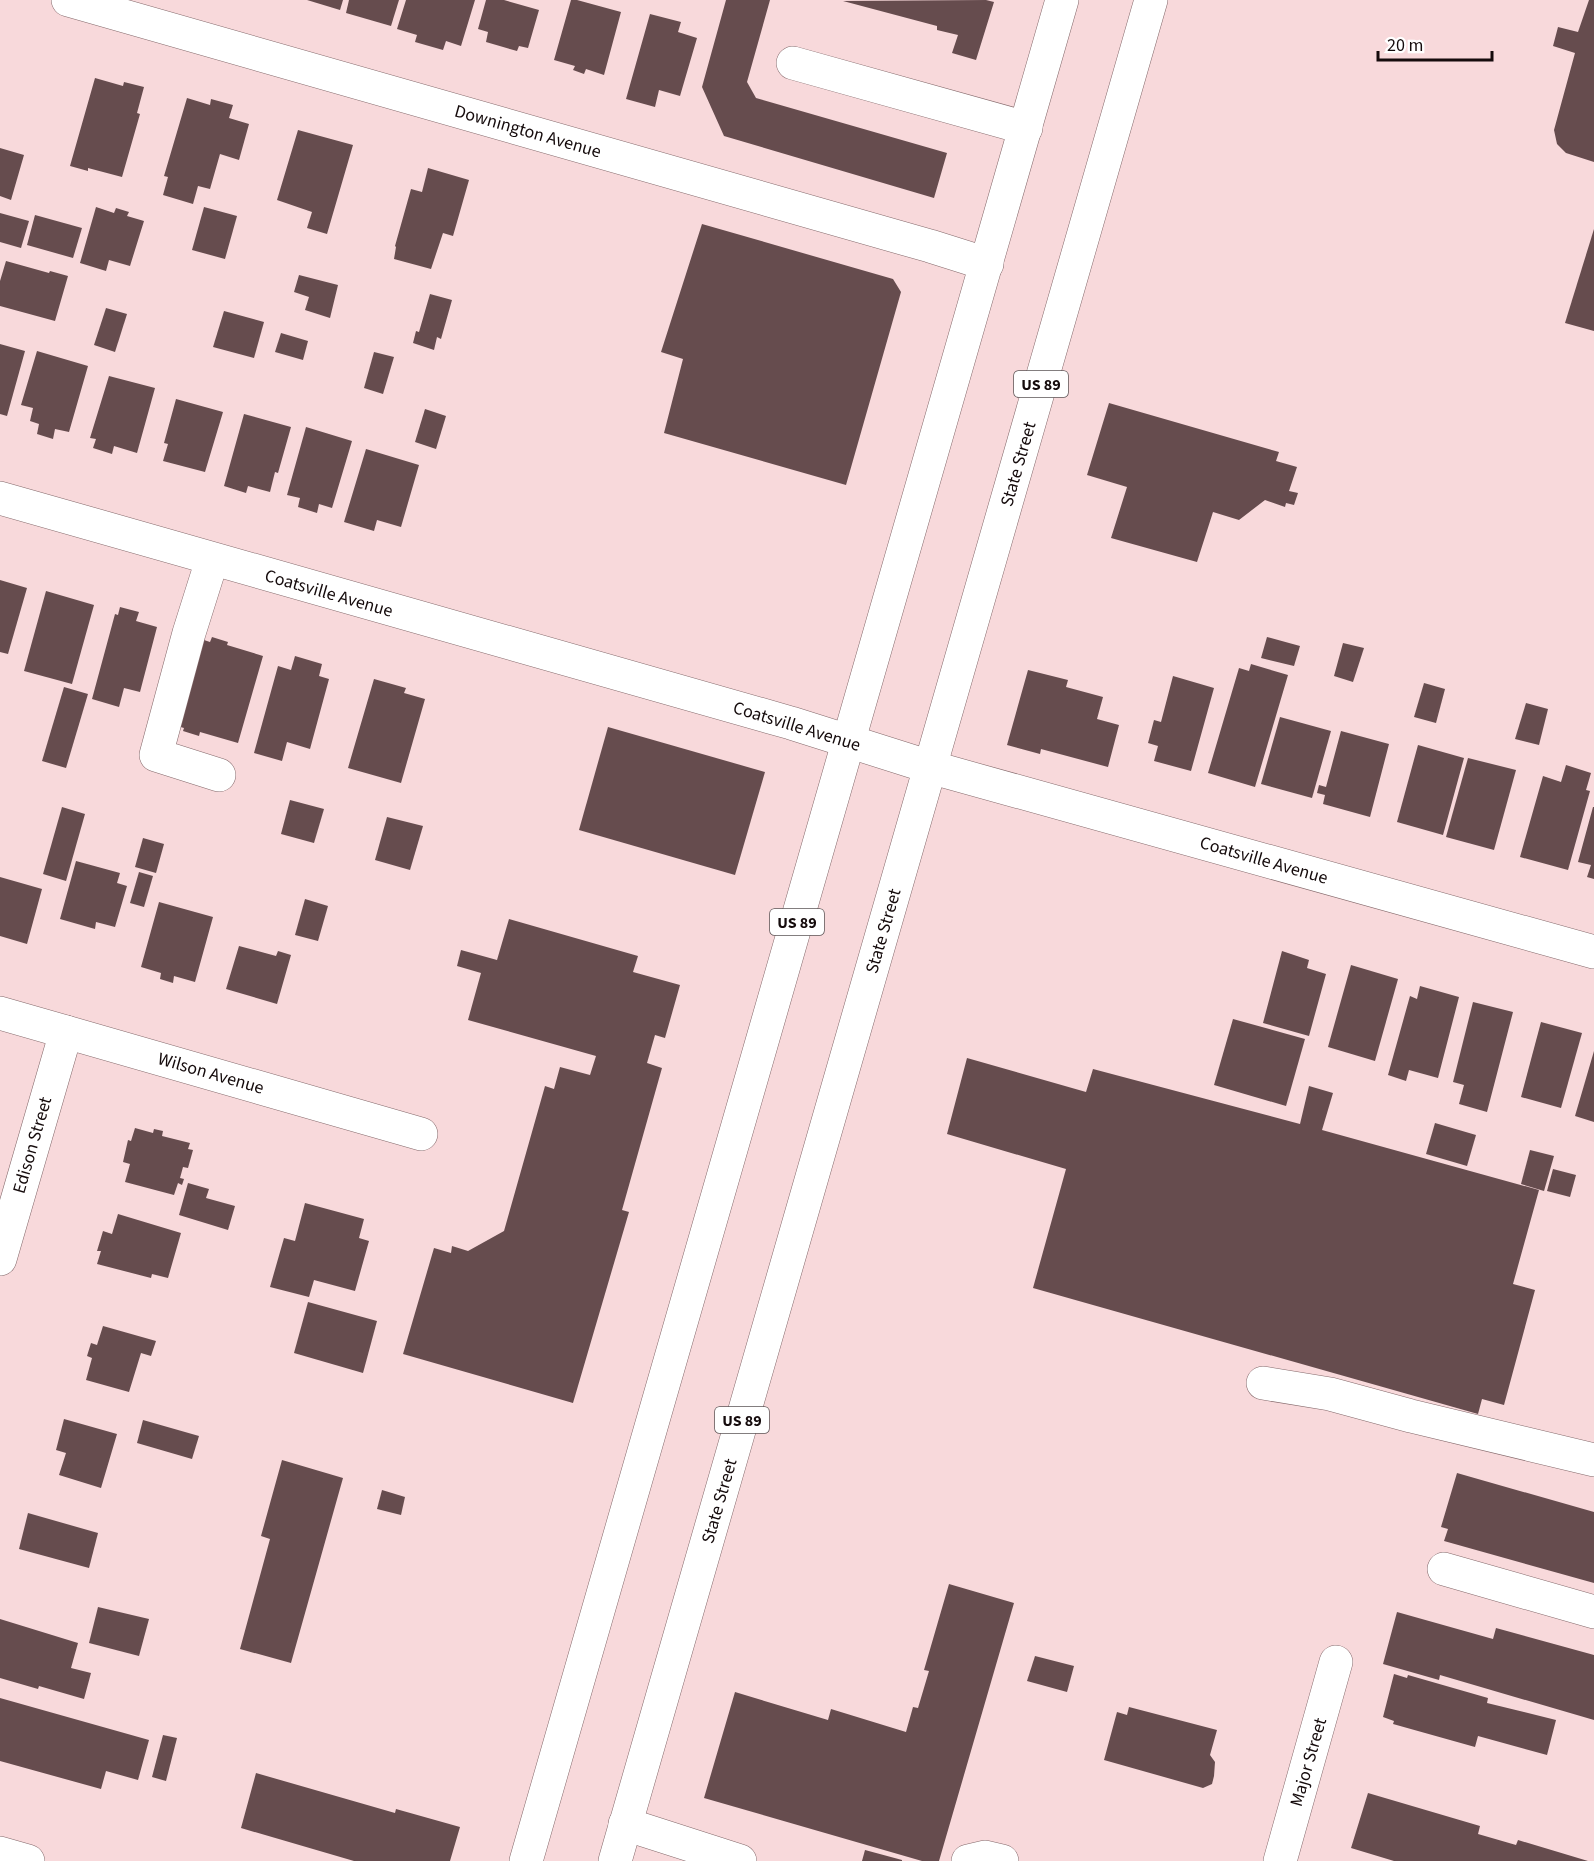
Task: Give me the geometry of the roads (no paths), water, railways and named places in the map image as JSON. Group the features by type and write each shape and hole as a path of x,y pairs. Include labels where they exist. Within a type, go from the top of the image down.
{"main road":[{"name":"Downington Avenue","path":"68,0 987,264"},
{"name":"US 89","path":"526,1861 1062,0"},
{"name":"State Street","path":"615,1861 1151,0"},
{"path":"793,63 1026,128"},
{"name":"Coatsville Avenue","path":"0,498 791,723 930,767 1594,952"},
{"path":"212,560 189,633 156,755 219,775"},
{"name":"Wilson Avenue","path":"0,1013 421,1134"},
{"name":"Edison Street","path":"0,1259 66,1032"},
{"path":"1263,1383 1330,1394 1594,1460"},
{"path":"1443,1569 1594,1612"},
{"name":"Major Street","path":"1280,1861 1336,1662"},
{"path":"625,1824 702,1855 740,1861"},
{"path":"0,1853 28,1861"},
{"path":"968,1861 985,1857 1002,1861"}]}
